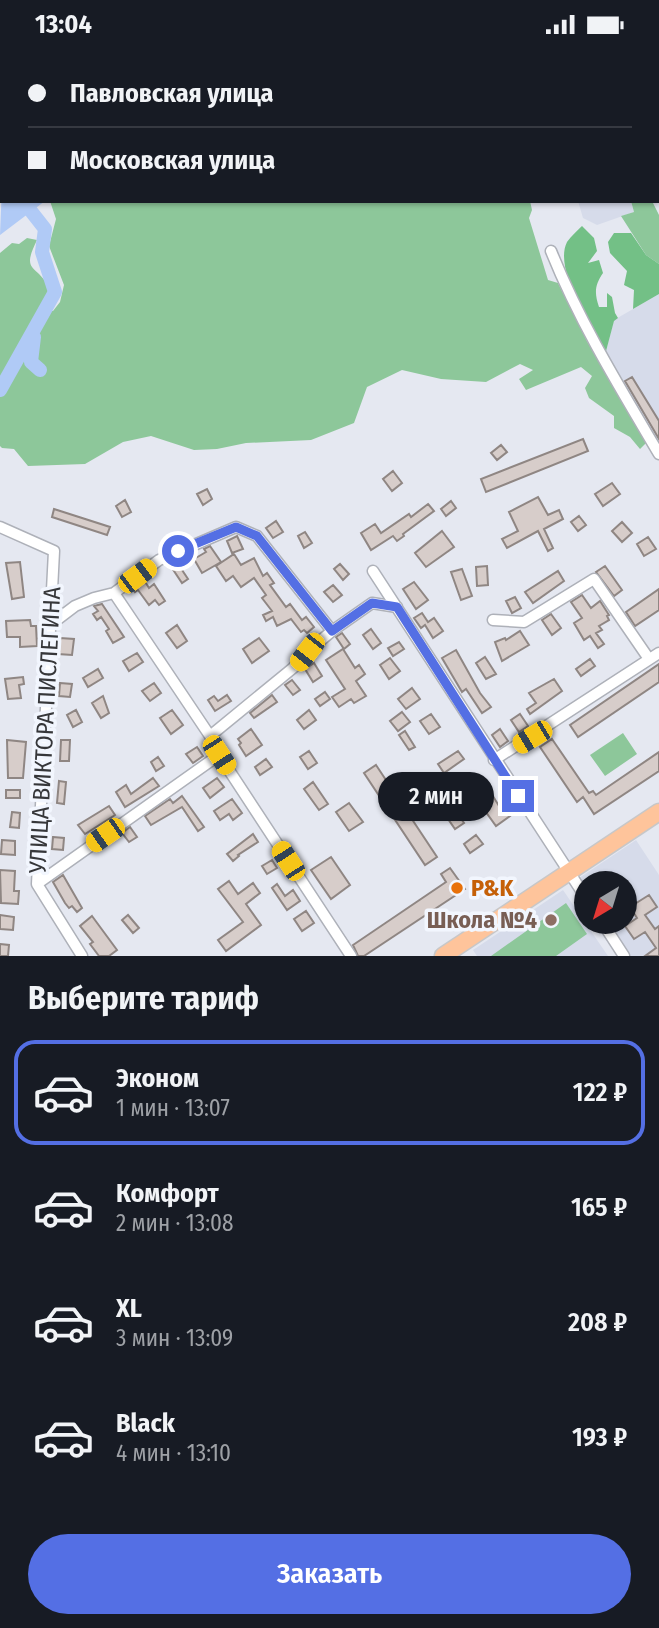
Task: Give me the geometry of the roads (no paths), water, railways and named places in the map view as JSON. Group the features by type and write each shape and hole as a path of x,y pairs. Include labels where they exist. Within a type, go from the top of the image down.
{"main road":[{"path":"443,956 659,812"}],"street":[{"path":"551,251 585,327 659,454"},
{"name":"УЛИЦА ВИКТОРА ПИСЛЕГИНА","path":"0,527 54,551 37,884 82,956"},
{"path":"50,625 75,606 114,593 159,560 236,527 257,536 332,631"},
{"path":"373,571 574,880"},
{"path":"493,620 524,622 594,579 649,659"},
{"path":"114,593 210,736 219,755 351,956"},
{"path":"210,736 293,668 332,631 372,603 397,607"},
{"path":"494,760 659,653"},
{"path":"37,884 219,755"},
{"path":"610,935 624,956"}],"water":[{"path":"1,203 42,203 0,235"}],"waterway":[{"path":"0,390 55,292 42,252 45,229 25,203"},
{"path":"34,337 31,362 40,370"}],"place":[{"name":"P&K","path":"457,888"},
{"name":"Школа №4","path":"551,920"}]}
